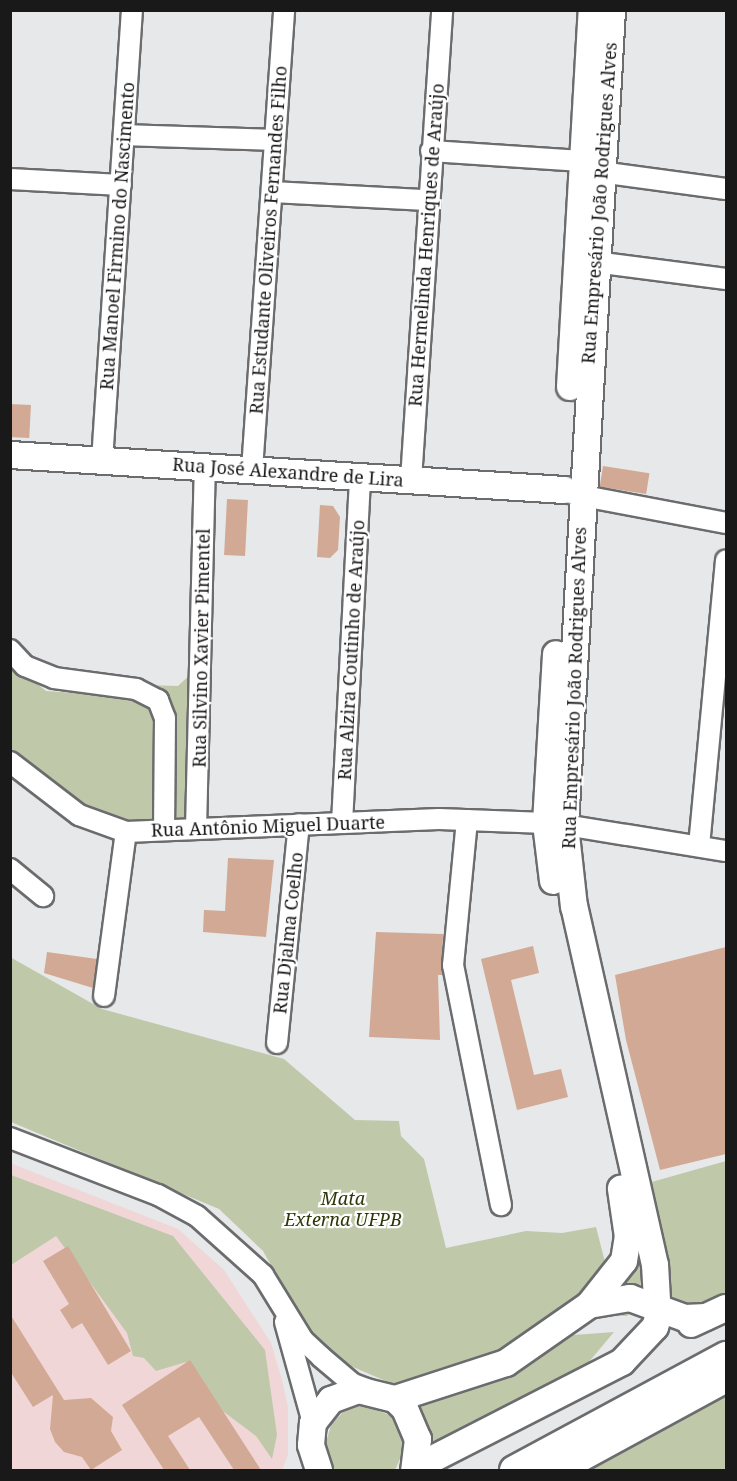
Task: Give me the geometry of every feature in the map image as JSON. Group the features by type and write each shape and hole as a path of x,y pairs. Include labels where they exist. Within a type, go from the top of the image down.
{"highway":[{"path":"514,1470 726,1356"},
{"path":"557,1470 726,1378"}],"main road":[{"name":"Rua Empresário João Rodrigues Alves","path":"573,494 595,262 591,166 592,10"},
{"name":"Rua Empresário João Rodrigues Alves","path":"312,1429 320,1409 344,1393 385,1395 506,1363 589,1305 624,1261 626,1213 560,917 555,824 591,166 612,10"},
{"name":"Rua José Alexandre de Lira","path":"10,455 411,480 573,494"},
{"name":"Rua Empresário João Rodrigues Alves","path":"414,1469 622,1362 656,1327 659,1309 655,1265 555,824"},
{"path":"589,1305 630,1298 685,1317 716,1313"},
{"path":"622,1362 716,1313"},
{"path":"385,1395 414,1423 418,1439 414,1469"},
{"path":"299,1470 312,1429"},
{"path":"312,1429 319,1470"}],"street":[{"name":"Rua Manoel Firmino do Nascimento","path":"102,461 132,10"},
{"name":"Rua Estudante Oliveiros Fernandes Filho","path":"252,470 284,10"},
{"name":"Rua Hermelinda Henriques de Araújo","path":"411,480 427,200 442,10"},
{"path":"124,135 275,140"},
{"path":"431,151 591,166 726,189"},
{"path":"10,180 121,185"},
{"path":"272,192 427,200"},
{"path":"595,262 726,279"},
{"name":"Rua Silvino Xavier Pimentel","path":"196,828 205,467"},
{"name":"Rua Alzira Coutinho de Araújo","path":"342,823 360,477"},
{"path":"573,494 726,523"},
{"path":"699,846 726,560"},
{"path":"10,650 25,666 54,678 136,688 158,700 165,718 164,830"},
{"name":"Rua Antônio Miguel Duarte","path":"10,762 79,815 126,832 300,824 467,820 555,824 726,851"},
{"path":"467,820 453,965 501,1205"},
{"name":"Rua Djalma Coelho","path":"277,1043 300,824"},
{"path":"104,996 126,832"},
{"path":"10,869 43,896"},
{"path":"10,1138 158,1195 197,1216 262,1275 303,1340 339,1374 385,1395"},
{"path":"282,1310 312,1429"}],"shaded area":[{"path":"10,1163 178,1229 224,1270 271,1343 282,1380 288,1407 288,1455 282,1470 11,1470"}],"green space":[{"path":"10,662 46,691 146,698 159,707 158,824 138,826 91,813 11,753"},
{"path":"196,669 188,821 174,821 173,712 169,701 144,685 178,686"},
{"name":"Mata Externa UFPB","path":"10,957 102,1009 284,1059 355,1120 399,1121 401,1136 424,1159 446,1248 526,1231 562,1233 596,1227 605,1262 592,1286 565,1310 529,1338 483,1362 395,1385 346,1364 311,1335 263,1251 219,1209 11,1122"},
{"path":"726,1161 726,1299 685,1316 664,1302 648,1183"},
{"path":"11,1175 173,1236 265,1350 277,1435 272,1459 256,1436 212,1403 186,1362 156,1371 144,1358 133,1356 127,1333 56,1236 11,1265"},
{"path":"640,1237 644,1266 636,1308 627,1316 595,1315 622,1286"},
{"path":"614,1332 588,1363 537,1396 431,1443 417,1403 574,1335"},
{"path":"726,1396 726,1470 589,1470"},
{"path":"363,1405 392,1416 401,1429 404,1450 395,1470 335,1470 330,1464 325,1446 331,1425 343,1412"}],"building":[{"path":"10,404 31,405 29,438 10,437"},
{"path":"603,466 649,473 646,494 600,487"},
{"path":"227,499 248,500 245,556 224,555"},
{"path":"320,505 333,506 340,517 338,550 330,558 317,557"},
{"path":"228,858 274,860 266,937 203,932 204,910 225,911"},
{"path":"376,932 443,934 442,975 438,975 440,1040 369,1037"},
{"path":"533,946 539,973 511,980 534,1075 561,1069 568,1097 517,1110 481,959"},
{"path":"726,947 726,1154 660,1170 626,1040 615,975"},
{"path":"47,952 97,959 93,988 44,973"},
{"path":"68,1246 131,1351 108,1365 82,1323 72,1329 60,1310 69,1304 43,1261"},
{"path":"10,1314 64,1400 91,1398 113,1417 111,1431 122,1450 91,1470 82,1457 64,1452 55,1442 50,1429 53,1395 33,1407 10,1371"},
{"path":"190,1360 261,1470 234,1470 199,1417 168,1436 190,1470 164,1470 122,1405"}]}
